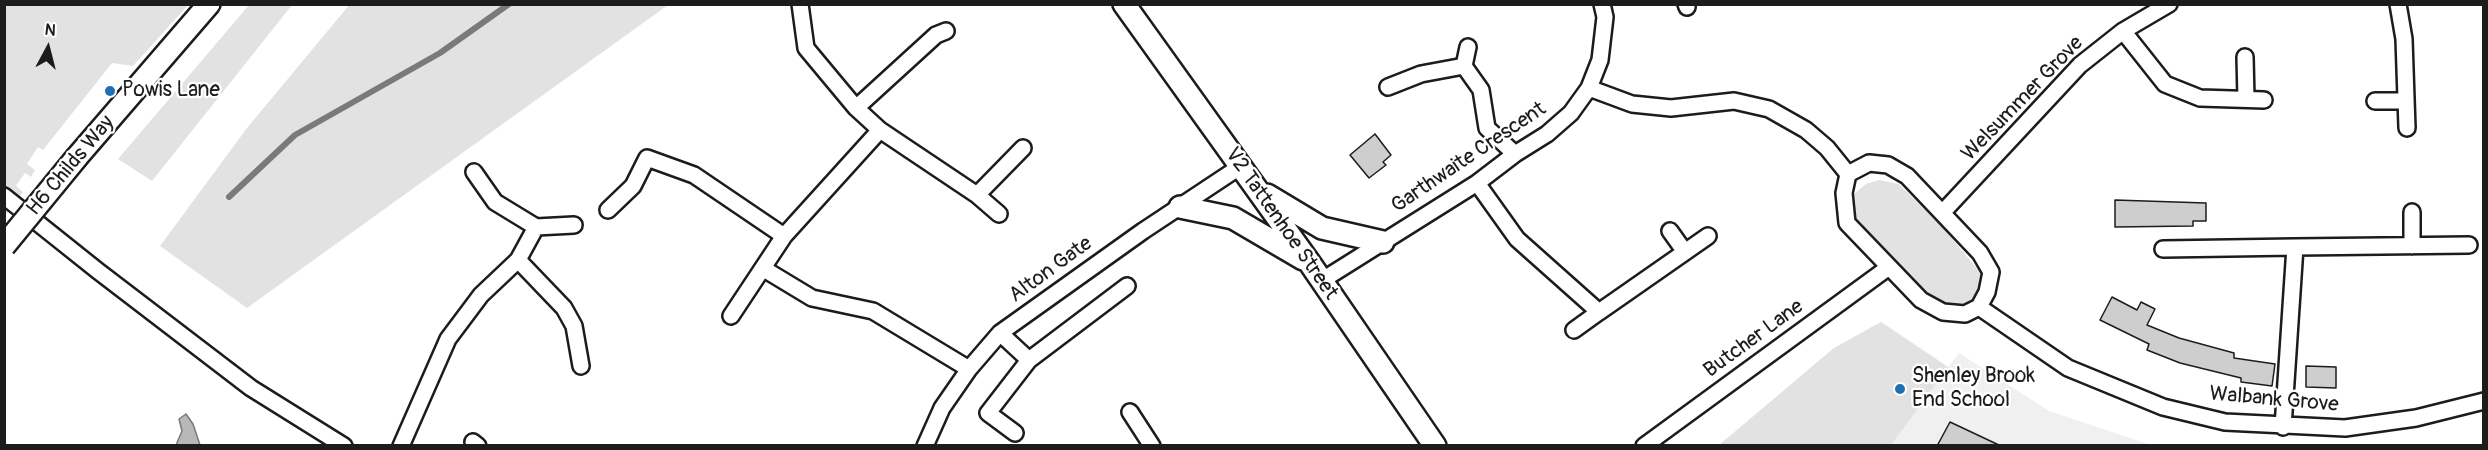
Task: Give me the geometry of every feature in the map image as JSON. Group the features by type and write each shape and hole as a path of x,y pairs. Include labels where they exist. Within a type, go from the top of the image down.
{"street":[{"name":"H6 Childs Way","path":"4,246 77,157 209,4"},
{"path":"800,4 806,48 856,108 880,130 977,195 999,214"},
{"name":"V2 Tattenhoe Street","path":"1124,4 1309,262 1435,446"},
{"name":"Garthwaite Crescent","path":"1321,281 1477,183 1546,134 1571,113 1589,88 1600,60 1605,17 1602,4"},
{"name":"Welsummer Grove","path":"1943,212 2062,82 2122,31 2169,4"},
{"path":"2398,4 2404,39 2407,129"},
{"path":"856,108 936,35 946,31"},
{"path":"2122,31 2165,84 2200,98 2264,100"},
{"path":"1468,47 1464,66 1481,90 1487,128 1515,154"},
{"path":"2245,57 2246,99"},
{"path":"1388,87 1420,74 1464,66"},
{"path":"1589,88 1632,104 1671,108 1734,101 1769,109 1806,130 1827,148 1848,174"},
{"path":"2375,101 2406,101"},
{"path":"731,316 784,236 880,130"},
{"path":"977,195 1023,148"},
{"path":"608,210 633,186 647,158 694,175 784,236"},
{"path":"1869,163 1888,165 1907,176 1943,212 1980,253 1991,272 1987,292 1978,307 1965,314 1943,312 1921,300 1888,267 1847,223 1844,193 1848,174 1869,163"},
{"name":"Alton Gate","path":"925,446 942,408 969,369 1000,333 1241,166"},
{"path":"474,172 495,202 536,227 574,225"},
{"path":"1477,183 1517,239 1599,312"},
{"path":"1258,190 1322,228 1383,242"},
{"path":"4,196 251,388 344,446"},
{"path":"1180,207 1233,218 1309,262"},
{"path":"2412,212 2412,246"},
{"path":"401,446 447,339 481,296 518,260 536,227"},
{"path":"1670,231 1685,252"},
{"path":"1574,330 1708,236"},
{"path":"2163,249 2469,245"},
{"path":"2283,427 2295,248"},
{"path":"518,260 564,308 574,326 581,366"},
{"name":"Butcher Lane","path":"1644,446 1888,267"},
{"path":"764,269 812,298 873,311 969,369"},
{"path":"1015,433 988,413 1029,360 1127,286"},
{"name":"Walbank Grove","path":"1978,307 2068,369 2163,407 2225,422 2283,427 2345,428 2416,418 2484,401"},
{"path":"1000,333 1029,360"},
{"path":"1130,412 1152,446"}],"shaded area":[{"path":"350,4 668,5 247,308 160,246 247,128"},
{"path":"4,5 188,5 133,66 112,63 43,150 38,147 27,164 35,170 31,177 25,173 16,186 23,192 5,216"},
{"path":"249,5 292,5 152,181 118,159"},
{"path":"1879,180 1899,184 1942,227 1981,273 1980,293 1967,306 1952,309 1922,290 1856,220 1849,205 1854,194 1866,184"},
{"name":"Shenley Brook End School","path":"1881,322 1948,367 1959,353 2049,411 2151,445 1719,446 1834,348"},
{"path":"1881,322 1948,367 1891,445 1719,445 1834,348"},
{"path":"186,414 193,424 200,445 176,445 182,431 179,419"}],"building":[{"path":"1375,134 1391,155 1383,162 1386,165 1369,178 1350,155"},
{"path":"2115,200 2206,203 2206,221 2193,221 2193,226 2115,227"},
{"path":"2112,297 2137,310 2141,302 2155,309 2147,325 2179,338 2234,353 2234,358 2275,364 2272,386 2241,382 2241,378 2180,363 2147,350 2149,344 2100,320"},
{"path":"2306,366 2336,367 2336,388 2306,387"},
{"path":"1950,422 2001,446 1937,446"}],"waterway":[{"path":"229,197 295,135 440,53 509,4"}],"place":[{"name":"Powis Lane","path":"110,91"},
{"name":"Shenley Brook End School","path":"1900,389"}]}
